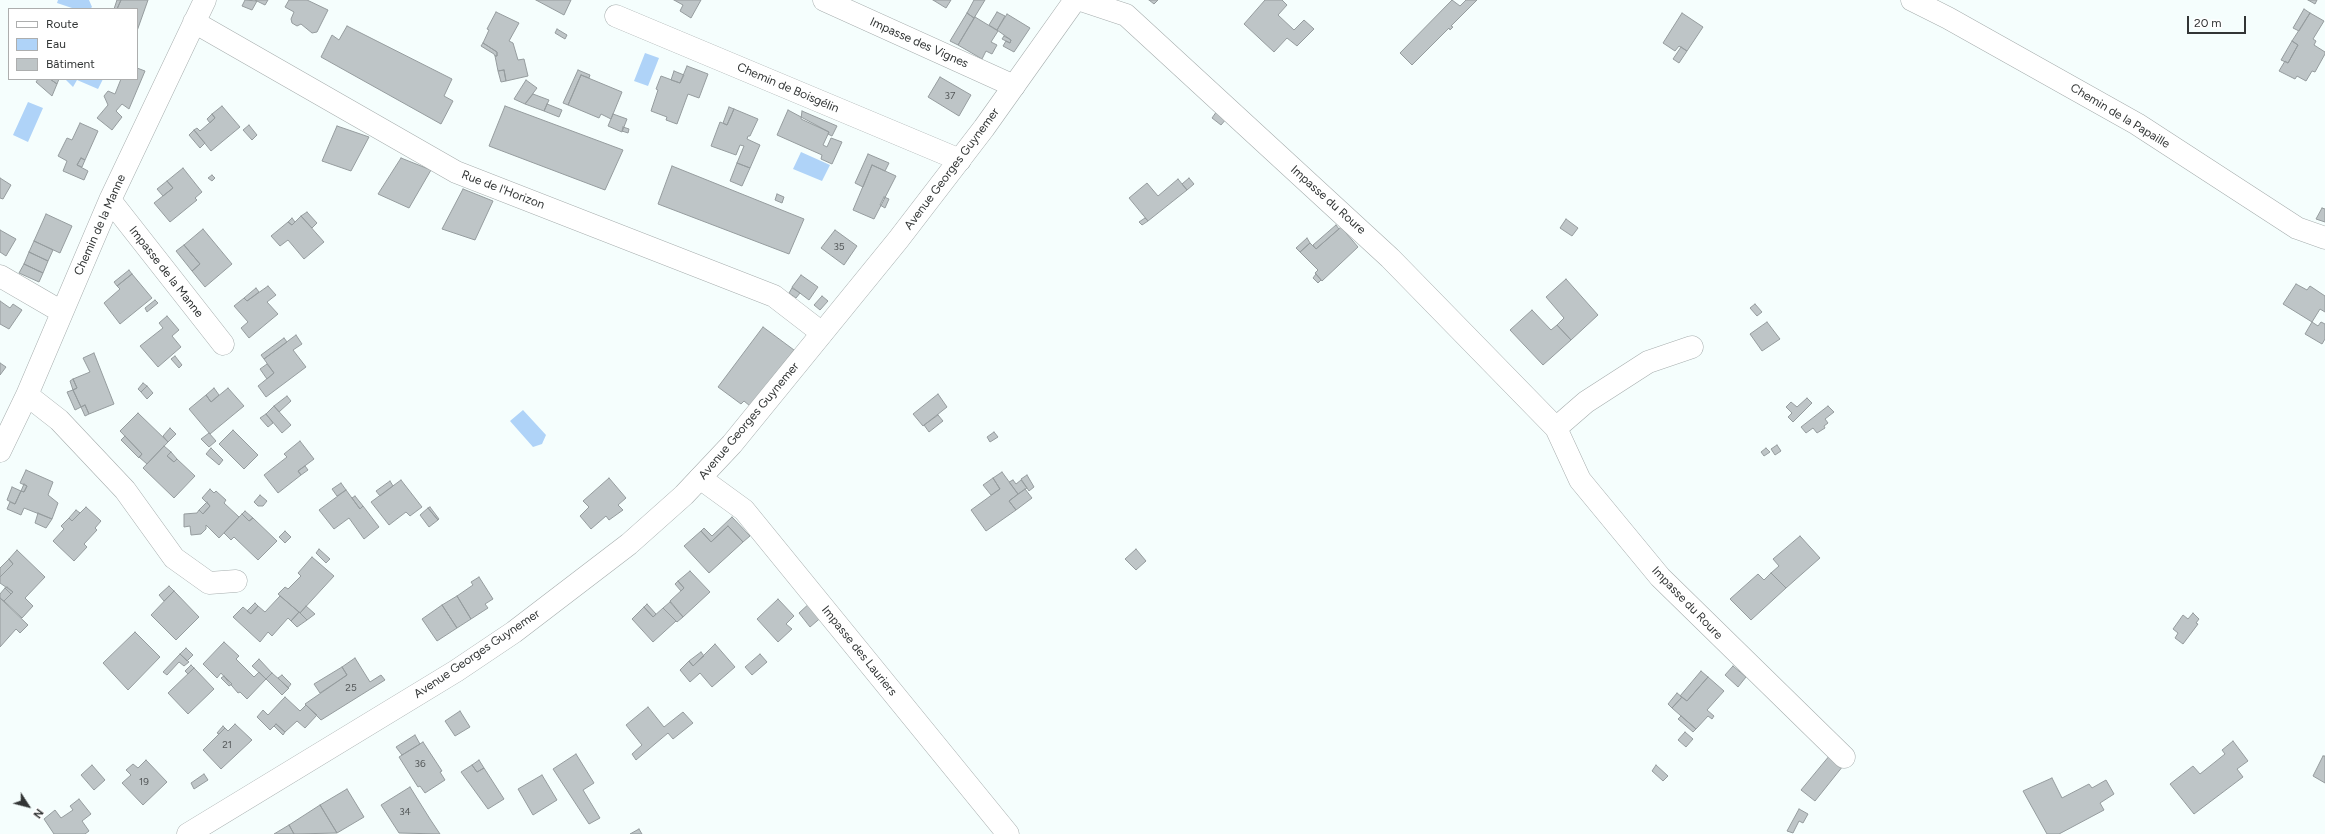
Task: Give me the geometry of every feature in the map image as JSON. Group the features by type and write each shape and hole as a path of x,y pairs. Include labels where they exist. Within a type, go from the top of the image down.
{"street":[{"name":"Chemin de la Manne","path":"0,452 27,395 110,200 204,0"},
{"name":"Impasse des Vignes","path":"824,0 1014,86"},
{"name":"Avenue Georges Guynemer","path":"188,834 456,671 514,632 629,544 684,496 732,444 960,160 1075,0"},
{"name":"Impasse du Roure","path":"1080,0 1126,15 1385,252 1556,428 1580,480 1660,577 1844,757"},
{"name":"Chemin de la Papaille","path":"1912,0 1948,18 2137,124 2297,228 2325,238"},
{"name":"Chemin de Boisgélin","path":"616,16 960,160"},
{"name":"Rue de l'Horizon","path":"194,22 456,172 774,296 822,333"},
{"name":"Impasse de la Manne","path":"110,200 223,344"},
{"path":"0,276 62,312"},
{"path":"1556,428 1586,402 1648,362 1692,347"},
{"path":"27,395 59,420 125,490 174,558 209,584 236,581"},
{"name":"Impasse des Lauriers","path":"700,478 744,510 1008,834"}],"water":[{"path":"58,0 89,0 92,7 72,8 57,3"},
{"path":"645,53 659,58 648,86 634,81"},
{"path":"66,80 77,80 73,87"},
{"path":"77,80 102,80 98,89"},
{"path":"28,102 43,108 28,142 13,135"},
{"path":"801,152 830,165 822,181 793,169"},
{"path":"523,410 546,435 542,444 533,447 510,421"}],"building":[{"path":"117,0 121,0 117,8 114,8"},
{"path":"121,0 148,0 138,28 138,8 117,8"},
{"path":"245,0 257,1 252,10 242,6"},
{"path":"255,0 268,0 265,5"},
{"path":"289,0 307,0 328,10 317,32 312,33 301,24 297,26 292,23 291,19 294,12 285,7"},
{"path":"536,0 571,0 564,15"},
{"path":"674,0 701,0 691,18 680,11 683,5"},
{"path":"933,0 951,0 946,8"},
{"path":"974,0 985,0 974,18 967,13"},
{"path":"1149,0 1158,0 1154,4"},
{"path":"1265,0 1282,0 1287,5 1278,15 1294,30 1304,20 1314,29 1297,46 1287,38 1274,52 1244,24"},
{"path":"1452,0 1460,6 1466,0 1477,0 1451,26 1453,27 1450,30 1449,28 1412,65 1400,53"},
{"path":"2308,0 2317,0 2315,4"},
{"path":"2304,9 2310,13 2299,31 2293,28"},
{"path":"496,12 519,23 509,41 513,43 518,60 524,59 528,76 506,81 504,70 498,71 495,56 497,56 497,52 483,43 489,30 487,29"},
{"path":"997,12 1005,16 997,30 989,25"},
{"path":"967,13 974,18 958,45 950,41"},
{"path":"1682,13 1703,27 1687,51 1679,46 1675,51 1663,43"},
{"path":"2310,13 2324,21 2313,39 2316,41 2314,45 2325,52 2325,54 2315,72 2312,71 2306,81 2297,76 2295,79 2279,71 2285,61 2288,63 2298,45 2292,41"},
{"path":"1007,14 1030,28 1014,52 1003,46 1006,41 1010,43 1011,40 997,30"},
{"path":"975,17 998,31 991,42 997,45 992,54 986,51 982,59 958,45"},
{"path":"347,26 452,79 444,96 453,101 441,124 321,57 332,35 339,40"},
{"path":"557,29 567,35 565,39 555,33"},
{"path":"1004,36 1011,40 1010,43 1002,39"},
{"path":"2292,41 2298,45 2288,63 2281,60"},
{"path":"483,43 497,52 497,56 481,46"},
{"path":"1681,47 1687,51 1679,63 1673,59"},
{"path":"687,66 708,74 699,98 688,94 677,124 666,120 667,117 651,111 658,90 656,89 661,76 680,83"},
{"path":"138,68 145,71 129,109 122,104 116,111 122,117 112,130 97,118 108,105 104,96 108,91 115,94 121,80 138,80"},
{"path":"504,70 506,81 501,82 498,71"},
{"path":"578,70 590,75 589,78 581,75 568,105 563,103"},
{"path":"674,71 684,75 680,83 671,80"},
{"path":"581,75 622,92 611,119 601,114 599,118 568,105"},
{"path":"940,77 971,95 959,116 928,97"},
{"path":"37,80 51,80 57,84 52,96 36,82"},
{"path":"51,80 59,80 57,84"},
{"path":"526,80 537,88 525,104 514,99"},
{"path":"533,94 549,100 544,111 525,104"},
{"path":"547,104 562,110 559,117 544,111"},
{"path":"222,106 240,127 211,151 194,130 197,128 200,131 215,118 212,114"},
{"path":"505,106 623,150 605,190 489,146"},
{"path":"729,107 734,109 727,125 723,123"},
{"path":"734,109 758,119 747,139 760,145 750,168 737,163 744,146 740,145 736,155 711,146 720,122 727,125"},
{"path":"788,110 829,132 823,145 827,147 831,138 842,142 832,164 821,159 822,155 777,135"},
{"path":"802,111 837,126 832,136 828,134 829,132 801,119"},
{"path":"1217,111 1227,118 1221,125 1212,118"},
{"path":"212,114 215,118 210,123 207,119"},
{"path":"613,114 627,119 622,132 608,126"},
{"path":"80,123 98,131 85,160 81,158 77,165 88,171 84,180 63,171 67,161 58,156 67,138 72,140"},
{"path":"249,125 257,135 252,140 243,130"},
{"path":"337,126 369,137 351,171 322,161"},
{"path":"623,127 629,129 628,133 622,131"},
{"path":"194,130 205,143 200,148 189,135"},
{"path":"868,154 889,163 885,171 872,165 863,187 855,183"},
{"path":"81,158 85,160 82,167 77,165"},
{"path":"401,158 431,170 409,208 378,194"},
{"path":"737,163 750,168 742,186 730,181"},
{"path":"872,165 896,176 874,219 853,210"},
{"path":"672,166 804,219 789,254 658,204"},
{"path":"183,168 202,192 195,198 197,200 170,222 154,203 173,188 167,181"},
{"path":"212,175 215,178 212,181 208,178"},
{"path":"0,178 11,185 3,199 0,198"},
{"path":"1189,178 1194,184 1187,190 1182,184"},
{"path":"1178,179 1187,190 1148,221 1129,198 1147,183 1158,196"},
{"path":"167,181 173,188 163,196 157,189"},
{"path":"463,189 493,201 475,240 442,229"},
{"path":"777,194 784,197 782,203 775,200"},
{"path":"884,197 889,199 885,208 880,205"},
{"path":"2322,208 2325,209 2325,222 2316,219"},
{"path":"307,212 317,223 312,228 301,216"},
{"path":"46,214 72,226 60,253 34,241"},
{"path":"301,216 324,242 304,259 288,240 280,246 271,236 288,222 292,225"},
{"path":"292,218 295,222 292,225 288,222"},
{"path":"1145,218 1148,221 1142,225 1139,222"},
{"path":"1566,219 1578,228 1572,236 1560,228"},
{"path":"1336,225 1339,229 1316,249 1313,245"},
{"path":"1341,227 1358,247 1322,281 1315,273 1318,270 1300,252 1310,243 1316,249"},
{"path":"203,229 232,264 205,287 192,271 200,264 184,245"},
{"path":"0,230 16,239 6,256 0,252"},
{"path":"835,230 857,246 844,265 821,248"},
{"path":"1307,238 1310,243 1300,252 1296,248"},
{"path":"34,241 53,250 48,261 29,252"},
{"path":"184,245 200,264 192,271 176,251"},
{"path":"29,252 48,261 43,273 24,264"},
{"path":"24,264 43,273 39,282 19,273"},
{"path":"129,270 132,274 117,286 114,282"},
{"path":"132,274 152,298 120,324 104,303 120,289 117,286"},
{"path":"1316,274 1321,280 1318,283 1313,278"},
{"path":"801,275 818,287 809,300 792,287"},
{"path":"1566,279 1598,315 1571,340 1557,325 1564,318 1546,297"},
{"path":"2296,284 2307,290 2310,286 2325,296 2325,312 2320,309 2312,322 2283,304"},
{"path":"268,286 276,295 267,302 278,314 249,338 241,328 248,322 234,306 244,298 247,301"},
{"path":"256,288 259,292 247,301 244,298"},
{"path":"792,288 800,293 796,298 789,293"},
{"path":"822,296 828,301 820,310 814,305"},
{"path":"155,300 158,303 147,312 145,308"},
{"path":"0,301 10,308 13,304 22,310 9,329 0,324"},
{"path":"1755,304 1762,312 1757,316 1750,308"},
{"path":"1532,310 1551,330 1557,325 1571,340 1543,365 1510,330"},
{"path":"167,316 179,330 172,336 181,347 158,367 140,346 163,328 159,323"},
{"path":"1767,322 1780,339 1762,351 1750,334"},
{"path":"2312,322 2318,326 2321,322 2325,324 2325,339 2322,344 2305,334"},
{"path":"763,327 794,350 750,406 744,401 741,404 718,387"},
{"path":"296,335 302,344 293,350 306,367 266,397 258,386 274,373 264,359"},
{"path":"284,338 287,342 264,359 261,355"},
{"path":"94,353 114,404 89,414 85,405 81,407 73,390 77,388 73,379 90,372 83,358"},
{"path":"175,356 182,365 179,368 171,359"},
{"path":"0,363 6,367 0,375"},
{"path":"267,364 274,373 267,379 260,369"},
{"path":"73,379 77,388 73,390 70,381"},
{"path":"143,383 147,386 141,392 138,389"},
{"path":"147,386 153,393 147,399 141,392"},
{"path":"214,388 219,395 211,402 206,395"},
{"path":"228,388 244,406 210,434 189,409 206,395 211,402"},
{"path":"73,390 81,407 75,410 67,392"},
{"path":"938,394 947,407 923,426 913,414"},
{"path":"287,396 291,401 279,412 274,406"},
{"path":"1807,398 1812,403 1793,422 1788,417 1792,413 1786,407 1791,402 1797,407"},
{"path":"85,405 89,414 85,416 81,407"},
{"path":"274,406 291,425 282,433 266,414"},
{"path":"1828,406 1834,412 1825,419 1828,423 1824,426 1825,428 1817,433 1813,428 1806,433 1801,427"},
{"path":"138,413 168,442 147,464 139,457 142,454 120,431"},
{"path":"266,414 273,423 268,427 260,418"},
{"path":"938,415 943,421 929,432 924,425"},
{"path":"170,428 176,434 168,442 163,436"},
{"path":"233,430 258,455 244,469 219,444"},
{"path":"994,432 998,437 990,442 987,437"},
{"path":"209,433 216,441 209,447 201,439"},
{"path":"125,436 142,454 139,458 121,440"},
{"path":"300,441 314,459 298,471 301,475 278,493 264,475 287,457 284,454"},
{"path":"1777,445 1781,451 1775,455 1771,449"},
{"path":"164,446 171,452 167,456 174,462 177,459 195,476 174,498 143,468"},
{"path":"211,448 223,460 219,465 206,454"},
{"path":"1766,448 1770,452 1764,456 1761,452"},
{"path":"171,452 177,459 174,462 167,456"},
{"path":"305,466 308,470 301,475 298,471"},
{"path":"26,470 53,482 48,495 58,503 52,519 24,508 21,515 7,509 10,502 15,504 21,491 24,492 27,486 20,483"},
{"path":"1002,472 1018,494 1009,501 1016,510 986,531 971,510 1000,489 993,478"},
{"path":"1027,475 1034,487 1029,491 1021,479"},
{"path":"609,478 626,498 618,505 623,510 609,520 606,516 591,529 580,516 589,507 583,501"},
{"path":"993,478 1000,489 991,495 983,485"},
{"path":"401,480 422,507 410,516 406,512 389,525 371,502"},
{"path":"1013,480 1016,484 1021,480 1027,488 1018,494 1009,482"},
{"path":"390,481 393,486 380,496 376,491"},
{"path":"341,483 346,490 337,496 332,489"},
{"path":"24,484 27,486 24,492 21,491"},
{"path":"12,487 21,491 15,504 7,500"},
{"path":"210,489 214,493 216,491 226,500 224,503 239,517 219,538 206,525 206,529 201,534 191,535 190,526 184,527 184,514 197,513 199,510 203,514 210,506 202,498"},
{"path":"1025,489 1032,498 1016,510 1009,501"},
{"path":"346,490 360,509 363,506 379,527 364,539 349,518 334,529 319,510"},
{"path":"260,495 267,501 263,506 258,506 254,502"},
{"path":"355,496 363,506 360,509 352,498"},
{"path":"207,502 210,506 203,514 199,510"},
{"path":"86,507 101,521 95,528 97,530 84,544 87,547 74,561 53,541 64,529 61,526 69,518 72,521"},
{"path":"430,507 439,519 438,520 428,508"},
{"path":"428,508 438,520 429,527 420,515"},
{"path":"76,510 80,513 72,521 69,518"},
{"path":"245,511 253,518 249,521 242,514"},
{"path":"38,513 52,519 46,528 35,523"},
{"path":"242,514 249,521 253,518 277,541 258,560 234,537 231,540 224,533"},
{"path":"732,517 750,536 743,542 728,526 711,542 701,531 704,528 712,536"},
{"path":"728,526 743,542 709,573 684,546 701,531 711,542"},
{"path":"285,531 291,537 285,543 279,537"},
{"path":"1800,536 1820,558 1786,588 1771,573 1779,566 1773,559"},
{"path":"319,549 330,559 326,563 316,553"},
{"path":"1136,549 1146,561 1136,570 1125,559"},
{"path":"17,550 45,577 25,598 33,606 22,618 4,601 13,592 0,583 0,577 13,564 9,559"},
{"path":"312,557 334,576 300,613 278,594 285,587 288,589 301,576 298,573"},
{"path":"9,559 13,564 0,577 0,568"},
{"path":"690,571 710,592 683,617 670,601 684,588 678,581"},
{"path":"1771,573 1786,588 1751,620 1730,599 1758,574 1764,580"},
{"path":"479,577 493,599 485,604 488,608 471,619 457,596 473,585 471,582"},
{"path":"678,581 684,588 681,591 675,584"},
{"path":"169,586 174,591 164,601 159,595"},
{"path":"7,587 13,592 11,594 5,588"},
{"path":"5,588 11,594 4,601 0,598 0,594"},
{"path":"174,591 199,617 176,640 151,615"},
{"path":"280,596 299,612 291,621 288,618 272,636 268,632 260,642 233,617 243,607 251,614 258,606 265,612"},
{"path":"457,596 471,619 457,628 442,605"},
{"path":"0,598 28,625 20,633 16,629 0,647"},
{"path":"778,599 794,616 786,624 792,629 778,642 757,619"},
{"path":"812,601 824,615 810,627 799,613"},
{"path":"670,602 683,617 677,622 663,608"},
{"path":"255,603 258,606 251,614 247,611"},
{"path":"647,604 656,614 653,617 644,607"},
{"path":"442,605 457,628 437,641 422,619"},
{"path":"306,606 315,614 307,620 300,613"},
{"path":"644,607 653,617 663,608 676,621 653,642 632,619"},
{"path":"299,612 307,620 297,627 291,621"},
{"path":"2193,613 2199,619 2196,623 2198,624 2183,644 2175,638 2178,633 2173,629 2183,615 2188,619"},
{"path":"135,632 160,657 128,690 103,663"},
{"path":"224,642 239,656 236,659 254,677 259,672 266,679 247,699 240,692 238,693 221,673 217,678 203,664"},
{"path":"715,644 735,667 712,687 700,673 690,682 680,670 689,661 693,666"},
{"path":"186,648 193,655 187,661 180,654"},
{"path":"701,652 704,656 693,666 689,661"},
{"path":"180,654 189,662 184,666 179,662 167,675 163,672"},
{"path":"760,654 767,662 752,675 745,667"},
{"path":"355,658 370,682 381,675 385,680 321,720 305,704 347,675 342,667"},
{"path":"259,659 272,673 266,679 252,666"},
{"path":"191,665 194,668 188,674 185,671"},
{"path":"1733,666 1746,677 1738,687 1725,675"},
{"path":"342,667 347,675 320,693 314,684"},
{"path":"194,668 214,689 188,714 168,693"},
{"path":"1701,671 1708,677 1687,701 1680,696"},
{"path":"272,673 289,688 282,695 266,679"},
{"path":"282,675 291,684 288,688 278,678"},
{"path":"224,676 232,684 229,686 221,678"},
{"path":"1708,677 1724,691 1707,710 1714,716 1712,719 1708,716 1696,729 1672,708 1682,697 1687,701"},
{"path":"1677,693 1682,697 1672,708 1668,704"},
{"path":"285,697 300,711 306,705 317,715 305,728 297,721 285,732 276,724 270,730 257,717 263,710 268,715"},
{"path":"648,707 664,727 683,712 693,723 673,739 668,733 636,760 632,754 642,745 626,725"},
{"path":"460,711 470,727 455,736 445,721"},
{"path":"1681,716 1696,729 1693,732 1678,719"},
{"path":"235,724 252,740 221,769 203,750 225,728 228,731"},
{"path":"276,724 285,732 283,735 274,726"},
{"path":"223,726 225,728 219,734 217,733"},
{"path":"1685,732 1693,739 1686,747 1678,740"},
{"path":"415,735 420,744 402,755 396,747"},
{"path":"2233,741 2248,761 2237,769 2243,777 2194,814 2170,784 2193,766 2200,774 2225,754 2222,750"},
{"path":"423,742 442,771 440,772 445,780 425,793 420,786 418,787 399,757"},
{"path":"576,754 594,783 583,790 600,818 589,824 553,769"},
{"path":"1830,755 1843,766 1815,801 1801,790"},
{"path":"2323,756 2325,756 2325,783 2313,776"},
{"path":"146,760 167,782 143,805 122,783 131,775 126,770 133,764 138,768"},
{"path":"479,760 484,768 477,772 472,765"},
{"path":"92,765 105,780 94,790 81,775"},
{"path":"472,765 477,772 484,768 504,799 488,809 461,772"},
{"path":"1656,765 1668,776 1663,781 1652,771"},
{"path":"204,774 208,780 194,789 191,783"},
{"path":"542,775 557,800 533,815 518,789"},
{"path":"2052,778 2062,798 2089,784 2092,788 2106,780 2114,794 2100,803 2104,810 2059,834 2047,834 2023,791"},
{"path":"410,787 440,834 399,833 381,805"},
{"path":"347,789 364,817 337,833 320,805"},
{"path":"79,799 91,814 82,821 89,831 85,834 54,834 44,819 55,810 61,818 73,810 70,806"},
{"path":"320,805 337,833 294,834 289,825"},
{"path":"1799,809 1808,814 1803,823 1799,821 1793,833 1787,831"},
{"path":"289,825 294,834 274,834"},
{"path":"639,829 642,834 630,834"}]}
